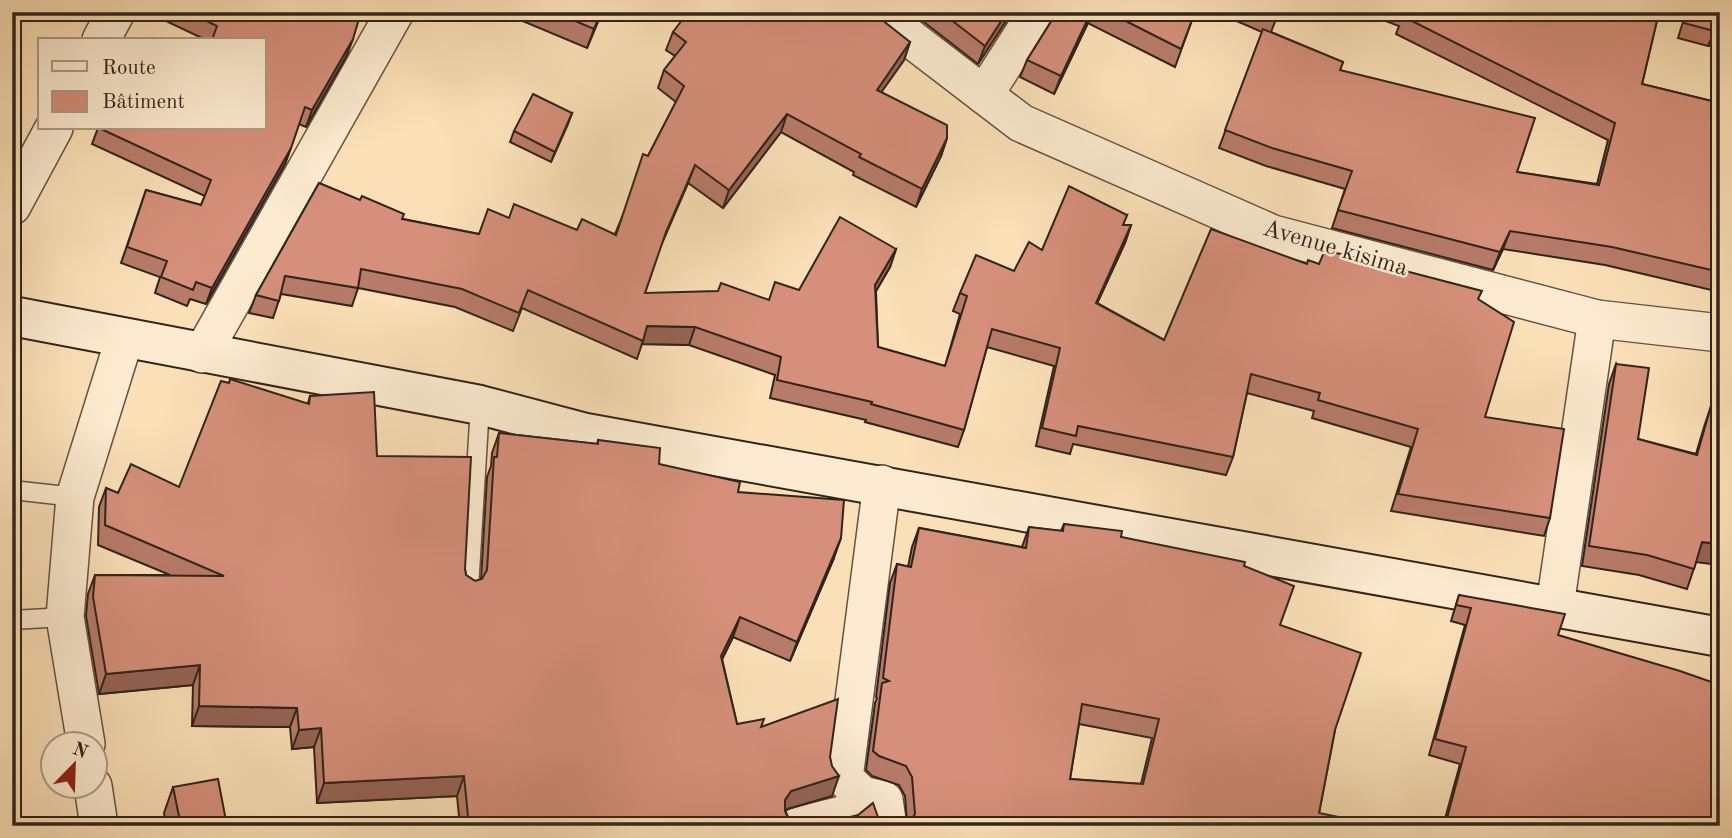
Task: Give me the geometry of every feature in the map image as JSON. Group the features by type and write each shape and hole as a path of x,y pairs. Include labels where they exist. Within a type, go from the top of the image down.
{"street":[{"path":"102,38 116,12"},
{"path":"202,354 395,12"},
{"name":"Avenue kisima","path":"876,12 1021,123 1273,234 1597,319 1720,333"},
{"path":"984,95 1037,12"},
{"path":"12,206 53,130"},
{"path":"12,316 124,340 480,405 586,433 882,484 1720,637"},
{"path":"1555,607 1597,319"},
{"path":"84,730 65,617 75,497 124,340"},
{"path":"882,484 844,778 862,795 884,800 888,826"},
{"path":"798,826 846,814 862,795"},
{"path":"95,800 99,826"}],"lane":[{"path":"469,589 480,405"},
{"path":"12,489 75,497"},
{"path":"12,621 65,617"}],"building":[{"path":"188,12 361,12 353,39 312,110 305,107 291,148 212,288 196,282 193,290 161,277 167,261 127,247 146,190 201,205 211,180 103,130 266,130 266,38 213,38 217,26"},
{"path":"554,12 601,12 594,29"},
{"path":"688,12 872,12 910,42 877,90 947,125 947,138 922,189 859,157 861,154 787,114 729,190 695,165 666,232 645,293 718,291 721,283 769,300 775,282 799,290 840,217 896,249 875,285 878,347 945,366 967,296 960,293 976,255 1014,271 1029,242 1042,250 1069,186 1127,215 1123,225 1131,225 1096,303 1164,340 1211,229 1307,264 1308,260 1319,264 1325,250 1482,291 1478,299 1514,322 1485,417 1564,429 1550,518 1398,494 1418,429 1318,400 1320,393 1251,374 1233,457 1078,426 1076,436 1042,428 1060,348 992,329 964,430 871,404 872,402 777,380 781,357 695,327 647,326 643,341 528,290 519,313 462,289 361,269 358,288 285,276 279,301 256,295 319,183 360,200 362,196 404,214 402,219 479,234 488,209 509,218 514,204 577,230 582,219 616,235 643,154 648,156 684,86 664,70 686,42 673,32"},
{"path":"941,12 1007,12 985,46"},
{"path":"1057,12 1091,12 1061,76 1027,60"},
{"path":"1108,12 1195,12 1181,49"},
{"path":"1265,12 1278,12 1276,17"},
{"path":"1404,12 1659,12 1642,84 1720,103 1720,272 1612,247 1510,231 1500,252 1338,210 1352,171 1272,148 1225,130 1263,29 1343,62 1340,70 1535,118 1517,172 1599,185 1615,123 1402,16"},
{"path":"1687,12 1720,12 1720,31 1684,23"},
{"path":"533,94 572,113 555,152 514,131"},
{"path":"1616,364 1649,368 1638,439 1697,455 1711,406 1720,409 1720,544 1702,542 1694,569 1647,555 1589,546"},
{"path":"230,379 309,404 310,396 374,392 377,456 471,457 465,569 466,575 475,581 482,579 487,570 494,457 497,457 499,433 598,444 598,440 660,448 659,464 740,482 738,492 844,500 841,538 797,642 740,617 721,656 737,724 764,719 761,727 838,699 830,757 839,776 791,791 785,800 785,811 790,822 798,826 469,826 464,776 324,783 321,728 299,730 297,708 199,706 200,665 106,674 93,597 95,575 224,576 105,525 106,488 118,493 131,464 179,487 221,381 229,383"},
{"path":"1064,524 1122,531 1121,537 1245,562 1244,566 1294,586 1280,625 1361,653 1335,730 1319,813 1383,826 901,826 909,822 915,814 912,777 906,766 873,751 882,683 889,681 883,678 897,564 911,567 919,528 1026,548 1029,527 1063,531","holes":["1082,704 1159,719 1143,784 1070,779"]},
{"path":"1459,595 1565,614 1558,635 1720,685 1720,826 1445,826 1466,747 1435,739 1471,608 1456,605"},
{"path":"218,779 227,826 181,826 173,787"},
{"path":"873,803 879,820 887,826 815,826 858,815"}]}
